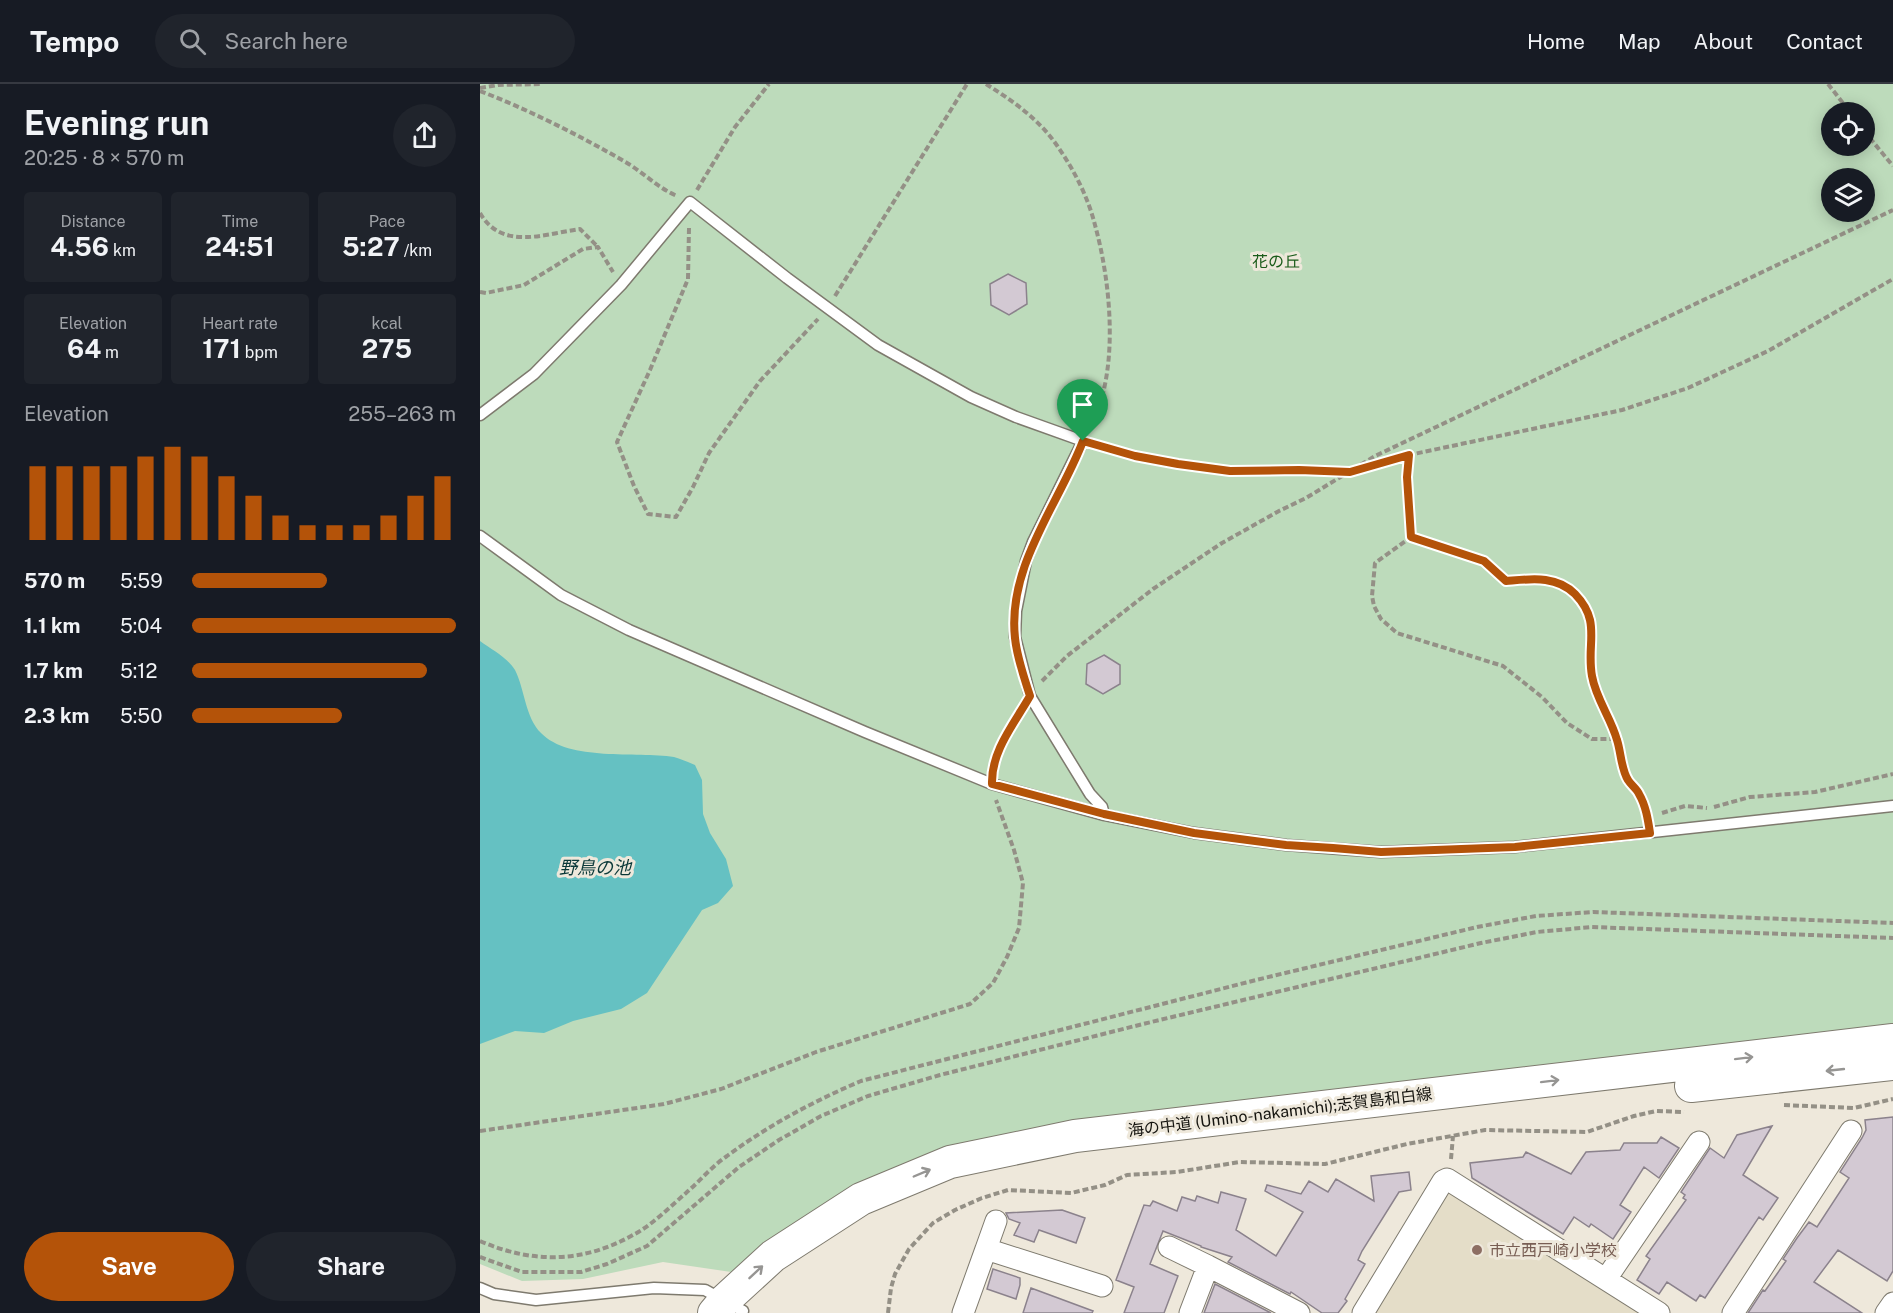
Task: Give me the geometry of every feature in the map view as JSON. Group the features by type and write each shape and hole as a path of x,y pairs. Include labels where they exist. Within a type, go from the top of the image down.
{"main road":[{"name":"海の中道 (Umino-nakamichi);志賀島和白線","path":"731,1309 773,1256 861,1199 950,1162 1075,1136 1893,1040"},
{"name":"海の中道 (Umino-nakamichi);志賀島和白線","path":"731,1309 874,1215 957,1182 1115,1153 1395,1118 1893,1064"}],"street":[{"path":"1733,1313 1851,1131"},
{"path":"1606,1279 1699,1142"},
{"path":"1363,1313 1443,1181 1447,1179 1659,1313"},
{"path":"963,1313 996,1221"},
{"path":"1168,1247 1299,1313"},
{"path":"986,1249 1102,1286"},
{"path":"1190,1313 1208,1266"},
{"path":"1886,1313 1893,1303"}],"lane":[{"path":"480,415 534,374 621,285 690,202 878,345 971,397 1016,417 1083,441 1033,542 1020,587 1015,637 1030,696 1090,794 1102,807 1104,814"},
{"path":"480,536 561,595 629,630 865,732 992,784 1104,814 1194,833 1286,845 1381,852 1515,847 1893,806"},
{"path":"480,1288 494,1294 536,1300 654,1287 705,1290 731,1309"}],"path":[{"path":"480,90 498,85 541,84"},
{"path":"769,84 735,127 690,202 688,279 617,442 648,514 676,517 693,488 709,453 760,381 828,308 966,84"},
{"path":"986,84 1018,104 1057,145 1079,181 1095,224 1104,272 1110,353 1102,396 1094,421 1083,441 1146,458 1230,471 1350,472 1409,455 1622,410 1688,388 1768,351 1893,279"},
{"path":"1828,84 1842,102"},
{"path":"480,90 505,100 619,159 668,192 690,202"},
{"path":"1875,144 1893,166"},
{"path":"480,1131 652,1106 722,1089 816,1052 970,1004 993,983 1007,957 1019,928 1022,904 1023,883 992,784 997,752 1030,696 1067,656 1153,589 1222,543 1306,498 1375,456 1893,210"},
{"path":"480,213 484,220 500,233 519,238 580,229 598,247 621,285"},
{"path":"480,292 486,293 524,285 583,249 598,247"},
{"path":"1409,455 1407,477 1411,537"},
{"path":"1411,537 1484,561 1506,581 1554,580 1576,595 1589,614 1593,630 1590,650 1592,677 1617,739 1627,778 1639,794 1649,817 1650,833"},
{"path":"1411,537 1374,563 1372,596 1381,619 1397,633 1503,666 1542,697 1567,723 1592,739 1617,739"},
{"path":"1649,817 1685,806 1710,808 1750,797 1815,792 1893,774"},
{"path":"480,1241 525,1255 552,1258 576,1257 599,1251 635,1235 725,1157 770,1127 814,1101 861,1080 1256,980 1477,927 1536,916 1593,912 1893,923"},
{"path":"480,1257 522,1272 581,1272 607,1264 647,1246 739,1167 779,1140 821,1116 868,1096 939,1075 1143,1024 1481,943 1537,932 1592,927 1893,938"},
{"path":"1773,1105 1854,1108 1893,1099"},
{"path":"888,1313 895,1274 909,1249 933,1223 982,1197 1008,1190 1071,1193 1105,1185 1126,1174 1177,1172 1240,1162 1325,1164 1407,1144 1485,1130 1587,1132 1645,1113 1656,1111 1687,1113"}],"shaded area":[{"name":"市立西戸崎小学校","path":"1446,1187 1645,1313 1370,1313"}],"green space":[{"name":"花の丘","path":"480,84 1893,84 1893,1032 944,1151 738,1273 663,1262 583,1279 522,1281 480,1264"}],"water":[{"name":"野鳥の池","path":"480,641 512,665 536,727 553,742 585,752 659,755 674,757 695,765 702,780 703,814 710,833 726,859 733,886 718,903 702,910 647,993 621,1009 573,1021 544,1033 515,1031 480,1044"}],"building":[{"path":"1008,274 1026,283 1027,304 1009,315 991,305 990,284"},
{"path":"1104,655 1120,665 1120,684 1103,694 1086,684 1087,664"},
{"path":"1893,1117 1893,1271 1887,1281 1838,1250 1814,1282 1862,1313 1748,1313 1786,1261 1783,1259 1797,1238 1809,1222 1817,1227 1849,1178 1840,1172 1866,1130 1865,1120"},
{"path":"1772,1126 1743,1175 1778,1198 1763,1220 1759,1217 1705,1298 1700,1295 1696,1301 1667,1282 1659,1294 1637,1280 1650,1259 1646,1256 1686,1200 1683,1198 1685,1195 1681,1192 1710,1148 1724,1158 1737,1135"},
{"path":"1661,1137 1679,1148 1659,1178 1644,1167 1620,1205 1631,1212 1613,1239 1591,1224 1589,1227 1574,1217 1563,1234 1472,1178 1470,1163 1523,1157 1526,1152 1571,1174 1586,1152 1620,1150 1624,1143 1657,1143"},
{"path":"1409,1172 1411,1190 1399,1192 1362,1251 1358,1260 1365,1264 1345,1299 1347,1301 1338,1313 1322,1313 1291,1292 1290,1294 1228,1262 1232,1257 1163,1231 1150,1264 1178,1276 1164,1313 1124,1313 1134,1287 1116,1280 1144,1205 1150,1206 1153,1201 1177,1211 1182,1197 1195,1201 1197,1196 1218,1203 1221,1192 1246,1199 1236,1230 1276,1256 1303,1212 1265,1191 1267,1185 1301,1194 1309,1181 1328,1192 1336,1179 1374,1201 1371,1176"},
{"path":"1062,1210 1085,1218 1076,1243 1039,1230 1034,1242 1014,1235 1020,1223 1009,1219 1006,1213"},
{"path":"993,1269 1020,1278 1016,1299 987,1289"},
{"path":"1215,1284 1271,1313 1204,1313"},
{"path":"1031,1288 1093,1311 1092,1313 1023,1313"}],"place":[{"name":"市立西戸崎小学校","path":"1477,1250"}],"route":[{"path":"1083,441 1135,456 1230,471 1350,472 1409,455 1407,477 1411,537 1484,561 1506,581 1554,580 1576,595 1584,605 1593,630 1590,650 1592,677 1617,739 1627,778 1639,794 1649,817 1650,833 1515,847 1381,852 1286,845 1194,833 1104,814 992,784 997,752 1030,696 1015,637 1016,610 1026,561 1033,542 1083,441"}]}
